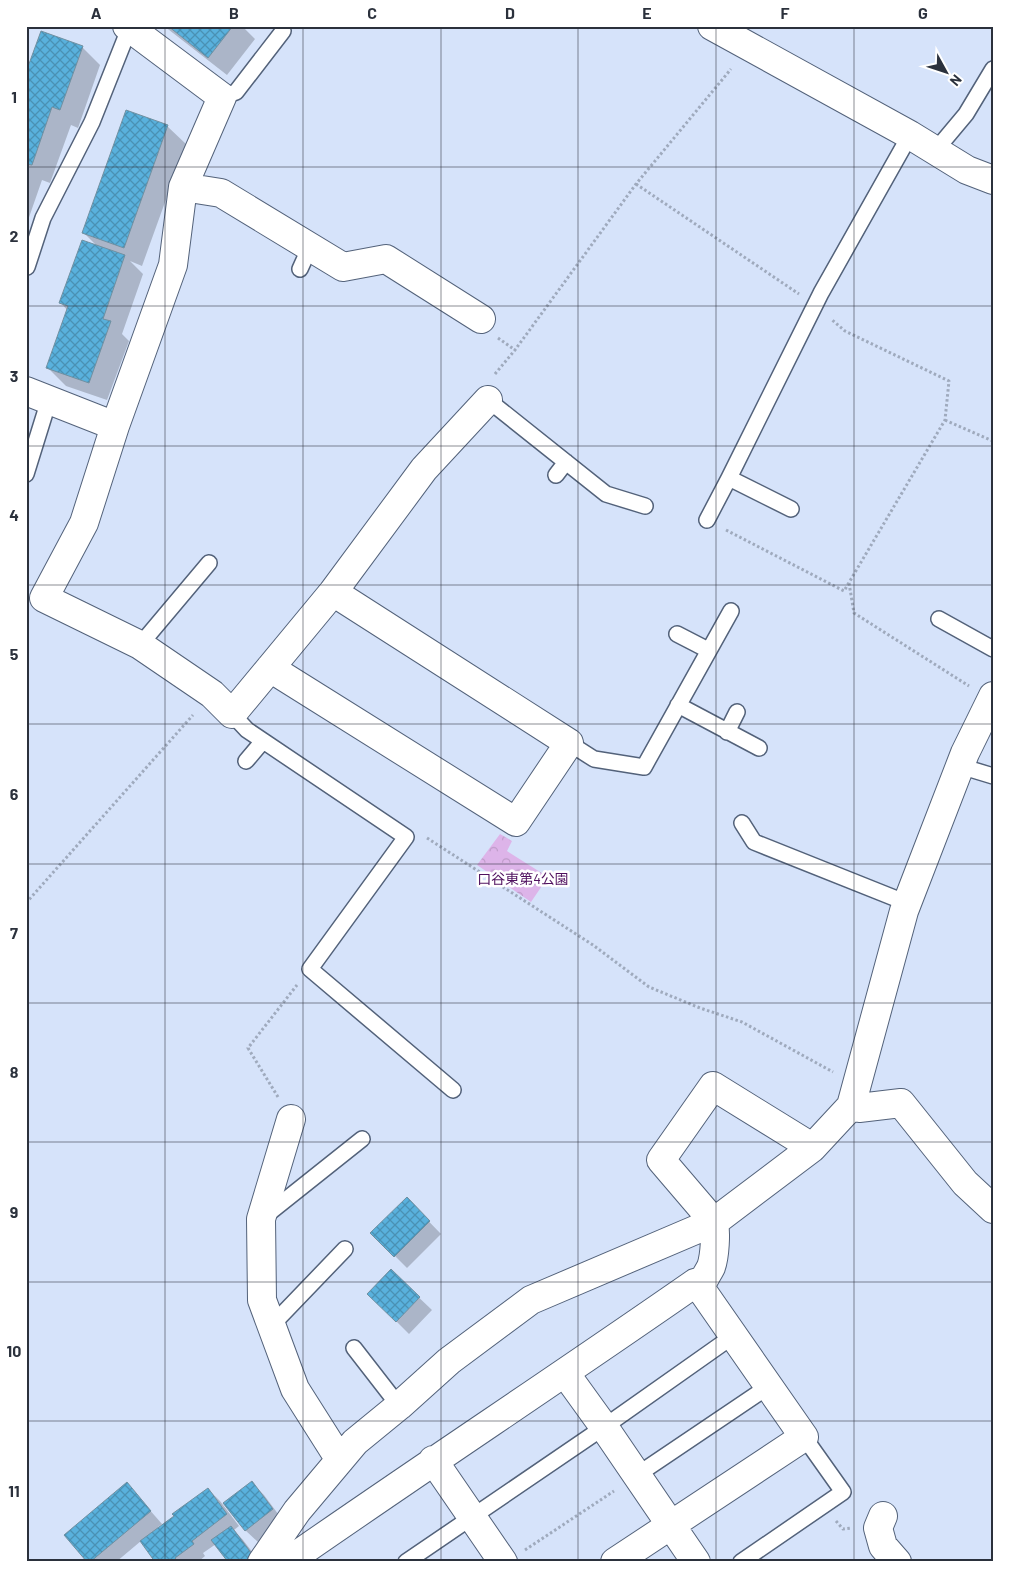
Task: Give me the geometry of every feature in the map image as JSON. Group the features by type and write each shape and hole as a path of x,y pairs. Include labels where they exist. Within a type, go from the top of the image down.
{"street":[{"path":"712,26 910,135 966,170 993,180"},
{"path":"128,27 222,97 183,187 172,265 115,426 84,523 44,598 140,645 212,694 232,714 334,592 424,469 488,400"},
{"path":"183,187 221,193 305,258 343,267 386,259 481,319"},
{"path":"38,395 115,426"},
{"path":"270,668 516,822 569,743 334,592"},
{"path":"262,1562 297,1511 355,1442 449,1361 531,1300 714,1222 809,1150 855,1096 907,903 960,766 992,698"},
{"path":"615,1562 804,1437 701,1289 702,1282 712,1265 716,1230 714,1222 661,1160 713,1086 802,1141 809,1150"},
{"path":"855,1096 858,1108 901,1103 965,1183 993,1209"},
{"path":"291,1119 261,1219 262,1300 295,1390 340,1460"},
{"path":"286,1562 433,1460 565,1374 695,1283 702,1282"},
{"path":"565,1374 604,1427 696,1562"},
{"path":"433,1460 472,1516 514,1556"},
{"path":"881,1522 883,1546 897,1562"}],"lane":[{"path":"27,267 43,218 92,122 128,27"},
{"path":"222,97 236,92 283,31"},
{"path":"935,152 966,114 993,70"},
{"path":"707,520 815,305 910,135"},
{"path":"26,474 38,395"},
{"path":"488,400 606,494 645,506"},
{"path":"556,475 566,462"},
{"path":"729,478 791,509"},
{"path":"140,645 209,562"},
{"path":"569,743 594,759 644,767 731,611"},
{"path":"938,619 993,649"},
{"path":"677,634 708,650"},
{"path":"678,705 759,748"},
{"path":"727,732 737,712"},
{"path":"232,714 247,730 406,837 310,969 452,1090"},
{"path":"246,761 263,741"},
{"path":"960,766 993,776"},
{"path":"742,823 754,842 907,903"},
{"path":"261,1219 362,1139"},
{"path":"271,1326 345,1249"},
{"path":"406,1562 604,1427 733,1336"},
{"path":"354,1348 399,1406"},
{"path":"637,1475 769,1386"},
{"path":"741,1562 843,1492 804,1437"}],"path":[{"path":"488,400 491,379 515,350 636,184 750,46"},
{"path":"636,184 815,305 845,331 949,381 945,420 844,591 707,520"},
{"path":"945,420 993,441"},
{"path":"849,582 854,614 992,698"},
{"path":"26,904 212,694"},
{"path":"406,837 414,830 593,945 649,987 700,1008 742,1022 855,1096"},
{"path":"291,1119 248,1048 310,969"},
{"path":"514,1556 637,1475"},
{"path":"823,1505 843,1529 881,1522"}],"green space":[{"name":"口谷東第4公園","path":"500,834 512,841 507,851 548,877 531,902 477,865"}],"building":[{"path":"168,26 233,26 208,58"},
{"path":"41,31 83,46 60,110 52,107 32,165 26,164 26,72"},
{"path":"126,110 168,125 124,248 82,233"},
{"path":"82,240 125,255 103,319 111,321 89,383 46,368 68,306 59,303"},
{"path":"407,1197 430,1221 394,1257 370,1233"},
{"path":"391,1269 420,1297 396,1322 367,1294"},
{"path":"252,1481 273,1509 245,1531 223,1503"},
{"path":"127,1482 151,1511 90,1562 87,1562 64,1535"},
{"path":"208,1488 227,1514 192,1541 194,1544 175,1558 178,1562 155,1562 140,1541 174,1516 172,1514"},
{"path":"231,1526 255,1558 250,1562 228,1562 211,1540"}]}
